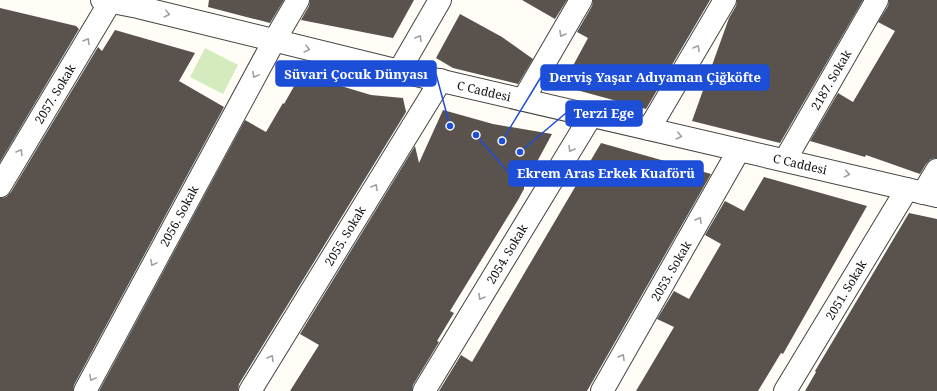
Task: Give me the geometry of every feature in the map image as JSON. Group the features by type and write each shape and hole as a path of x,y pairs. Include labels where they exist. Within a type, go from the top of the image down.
{"street":[{"name":"2056. Sokak","path":"85,391 274,41 298,0"},
{"path":"400,71 440,0"},
{"path":"523,100 581,0"},
{"path":"649,129 725,0"},
{"name":"2187. Sokak","path":"784,160 877,0"},
{"name":"C Caddesi","path":"106,1 140,3 274,41 922,193"},
{"name":"2057. Sokak","path":"0,186 106,1"},
{"name":"2055. Sokak","path":"250,391 440,80"},
{"name":"2054. Sokak","path":"424,391 591,116"},
{"name":"2053. Sokak","path":"602,391 739,150"},
{"name":"2051. Sokak","path":"785,391 937,170"}],"green space":[{"path":"205,48 238,65 223,94 190,77"}],"building":[{"path":"209,0 284,0 270,23 208,7"},
{"path":"310,0 414,0 393,38 301,20 309,6"},
{"path":"522,0 567,0 555,19"},
{"path":"593,0 710,0 646,109 562,86 588,38 577,32 592,6"},
{"path":"737,0 863,0 780,143 692,121 729,18 736,6"},
{"path":"889,0 937,0 937,158 931,159 920,174 866,155 865,157 810,141 838,93 853,102 895,31 878,22 888,6"},
{"path":"0,8 76,26 79,29 0,162"},
{"path":"460,14 502,37 533,59 518,84 453,68 436,58"},
{"path":"115,30 195,53 179,81 224,107 74,385 73,391 0,391 0,198 6,197 11,192 98,47 102,51"},
{"path":"301,74 371,95 403,98 406,112 239,384 238,391 99,391 245,120 266,132"},
{"path":"443,110 493,124 552,134 518,200 450,311 454,313 437,341 439,342 413,385 412,391 290,391 319,345 300,334 415,146 419,163"},
{"path":"601,143 711,174 587,391 439,391 461,355 472,362"},
{"path":"764,177 867,206 783,354 781,353 758,391 636,391 674,327 657,319 674,291 689,299 721,244 705,235 725,201 744,211"},
{"path":"909,213 937,219 937,391 805,391 816,372 815,371"}],"place":[{"name":"Süvari Çocuk Dünyası","path":"450,126"},
{"name":"Ekrem Aras Erkek Kuaförü","path":"476,135"},
{"name":"Derviş Yaşar Adıyaman Çiğköfte","path":"502,141"},
{"name":"Terzi Ege","path":"520,152"}]}
